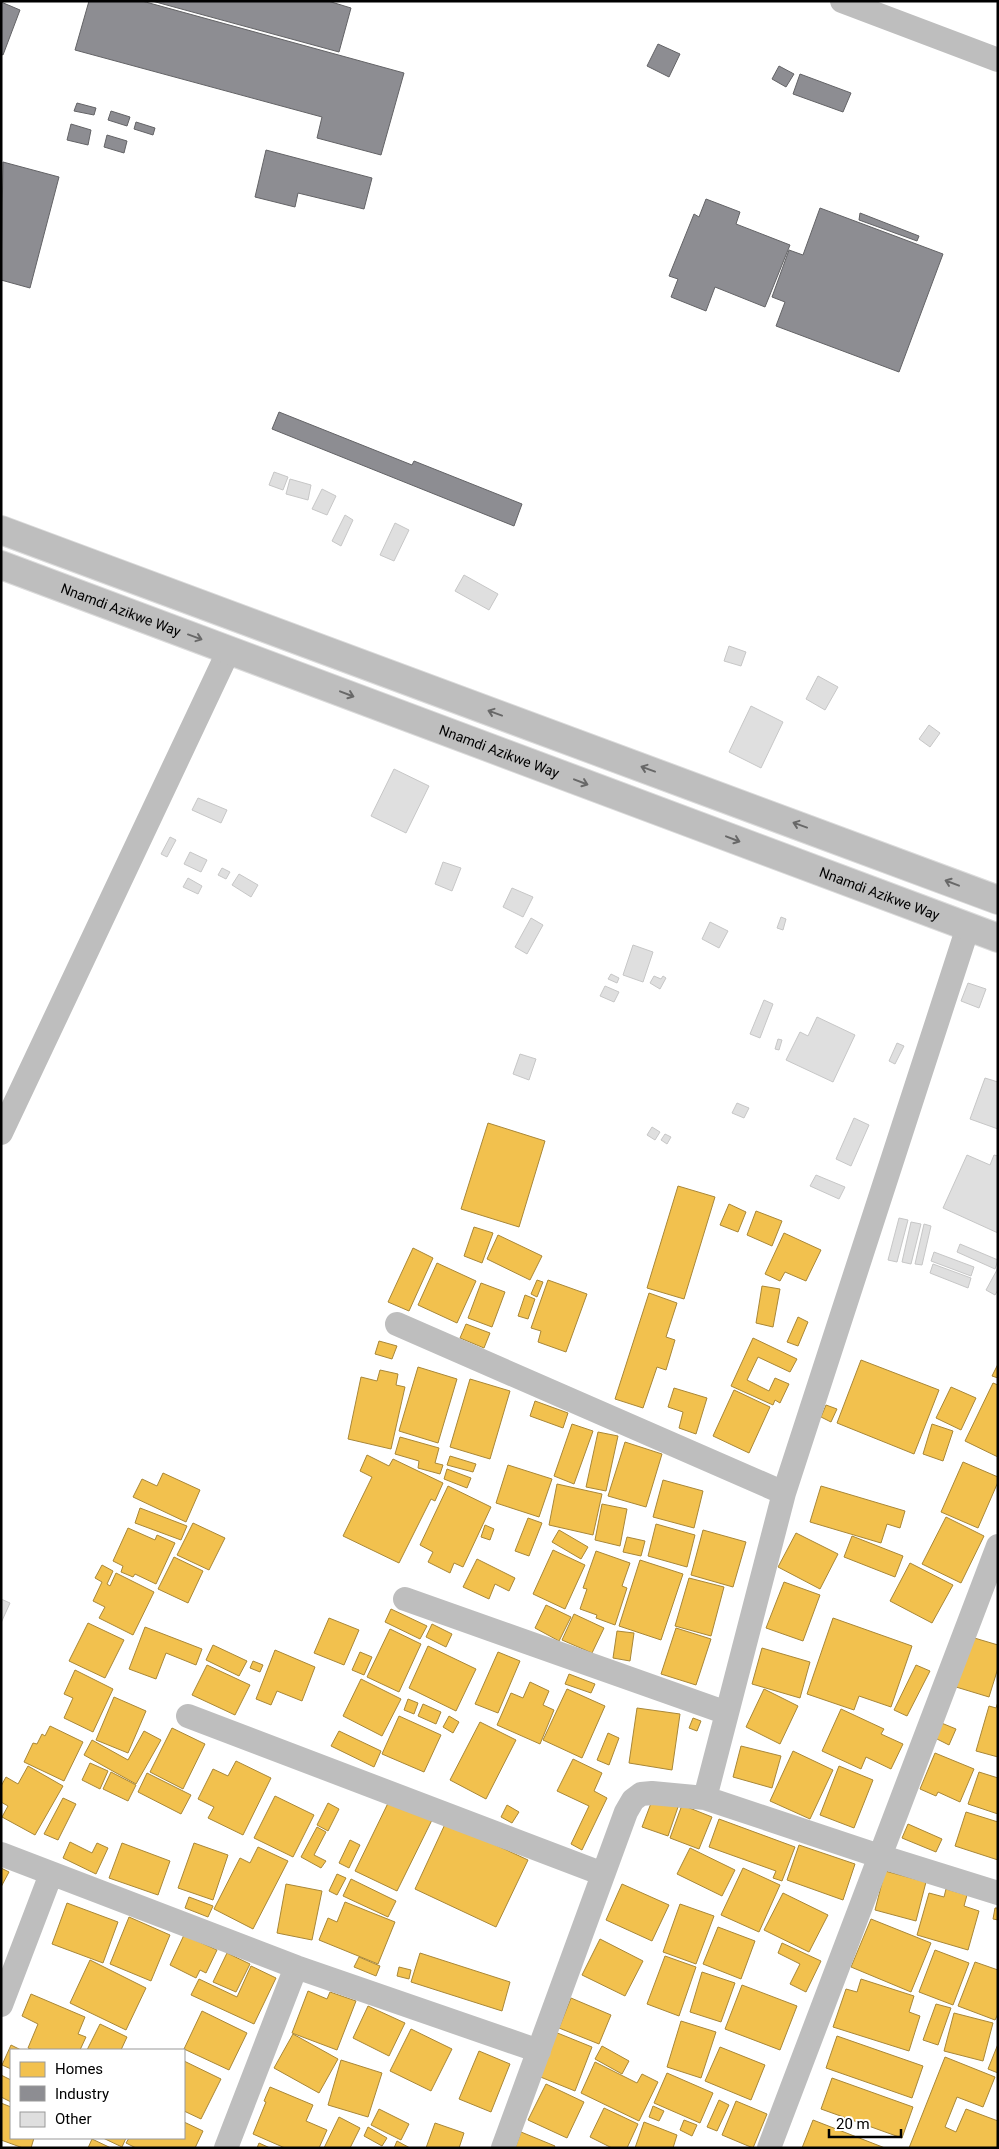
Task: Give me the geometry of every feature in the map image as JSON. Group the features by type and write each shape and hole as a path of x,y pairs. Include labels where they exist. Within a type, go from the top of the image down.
{"highway":[{"path":"1,530 998,900"},
{"name":"Nnamdi Azikwe Way","path":"1,566 998,938"}],"street":[{"path":"842,1 998,60"},
{"path":"1,1133 229,650"},
{"path":"705,1798 784,1493 968,927"},
{"path":"397,1324 784,1493"},
{"path":"770,2148 998,1546"},
{"path":"405,1599 727,1713"},
{"path":"188,1716 604,1874"},
{"path":"503,2148 626,1812 633,1800 641,1794 652,1792 705,1798 879,1856 998,1893"},
{"path":"1,1854 296,1967 539,2051"},
{"path":"1,2005 51,1874"},
{"path":"226,2148 296,1967"}],"building: Homes":[{"path":"488,1123 545,1141 519,1227 461,1209"},
{"path":"678,1186 715,1197 684,1299 647,1288"},
{"path":"729,1204 746,1212 738,1232 720,1225"},
{"path":"756,1211 782,1221 772,1246 747,1235"},
{"path":"474,1227 493,1233 482,1263 464,1256"},
{"path":"784,1233 821,1250 806,1281 785,1272 780,1281 765,1274"},
{"path":"498,1235 542,1256 530,1280 487,1259"},
{"path":"413,1248 433,1258 409,1311 388,1302"},
{"path":"437,1263 476,1281 457,1323 418,1305"},
{"path":"537,1280 543,1282 537,1297 531,1294"},
{"path":"548,1280 587,1294 566,1352 538,1342 541,1331 531,1328"},
{"path":"481,1283 505,1292 492,1327 468,1318"},
{"path":"762,1286 780,1289 773,1327 756,1323"},
{"path":"649,1293 677,1303 666,1337 675,1340 666,1370 657,1367 643,1408 615,1399"},
{"path":"525,1295 535,1299 528,1319 518,1316"},
{"path":"798,1317 808,1322 798,1346 787,1342"},
{"path":"466,1324 490,1333 484,1348 460,1338"},
{"path":"753,1338 797,1359 790,1372 758,1357 747,1380 769,1391 775,1378 789,1384 780,1403 775,1400 773,1405 731,1386"},
{"path":"379,1341 397,1346 392,1359 375,1354"},
{"path":"861,1360 939,1390 914,1454 837,1423"},
{"path":"998,1364 998,1378 992,1376"},
{"path":"418,1367 457,1379 438,1443 399,1431"},
{"path":"380,1370 398,1374 396,1385 405,1387 391,1449 348,1439 361,1377 377,1381"},
{"path":"470,1379 510,1391 490,1459 450,1447"},
{"path":"993,1383 998,1385 998,1457 965,1441"},
{"path":"951,1387 976,1398 961,1430 936,1418"},
{"path":"674,1388 707,1398 696,1434 679,1428 683,1412 668,1407"},
{"path":"734,1390 770,1407 749,1453 713,1436"},
{"path":"535,1401 568,1413 563,1428 530,1416"},
{"path":"826,1405 837,1409 831,1422 821,1417"},
{"path":"572,1424 593,1431 574,1484 554,1476"},
{"path":"932,1424 953,1431 943,1461 923,1454"},
{"path":"598,1432 618,1436 606,1491 586,1487"},
{"path":"400,1437 439,1448 435,1463 443,1465 440,1474 418,1468 419,1461 395,1454"},
{"path":"625,1442 662,1454 646,1507 608,1496"},
{"path":"367,1455 389,1466 393,1459 443,1483 435,1501 431,1499 399,1563 343,1536 372,1477 360,1471"},
{"path":"450,1456 476,1464 473,1472 447,1465"},
{"path":"963,1462 998,1477 998,1482 978,1528 941,1512"},
{"path":"508,1465 552,1479 539,1517 496,1503"},
{"path":"447,1469 471,1478 467,1488 444,1479"},
{"path":"163,1473 200,1490 186,1522 133,1497 142,1479 157,1486"},
{"path":"663,1480 703,1491 694,1528 653,1517"},
{"path":"557,1484 602,1494 593,1535 549,1525"},
{"path":"448,1486 491,1507 463,1567 454,1563 450,1573 428,1562 433,1552 420,1545"},
{"path":"821,1486 905,1511 900,1528 887,1524 881,1543 810,1522"},
{"path":"602,1504 627,1509 620,1546 595,1540"},
{"path":"140,1508 187,1526 181,1540 135,1523"},
{"path":"946,1517 984,1536 961,1583 922,1564"},
{"path":"528,1518 542,1523 529,1556 515,1551"},
{"path":"193,1523 225,1538 209,1570 177,1555"},
{"path":"656,1524 695,1535 687,1567 648,1556"},
{"path":"485,1525 494,1529 490,1540 481,1537"},
{"path":"128,1528 155,1540 157,1535 175,1543 156,1584 135,1574 133,1577 121,1572 123,1566 113,1561"},
{"path":"559,1530 588,1547 581,1559 552,1542"},
{"path":"703,1530 746,1542 733,1587 691,1575"},
{"path":"796,1533 838,1554 820,1589 778,1567"},
{"path":"852,1536 903,1556 895,1577 844,1557"},
{"path":"627,1537 645,1541 641,1556 623,1552"},
{"path":"553,1550 585,1565 565,1609 533,1594"},
{"path":"596,1551 630,1563 622,1586 627,1588 615,1625 596,1618 597,1615 580,1609 587,1589 583,1588"},
{"path":"174,1557 203,1571 188,1603 158,1589"},
{"path":"477,1559 515,1578 509,1591 495,1584 489,1599 463,1587"},
{"path":"640,1560 683,1574 661,1640 619,1626"},
{"path":"910,1563 953,1585 932,1623 890,1601"},
{"path":"102,1565 113,1571 107,1584 110,1586 116,1573 154,1592 133,1635 99,1618 105,1607 93,1601 102,1582 95,1578"},
{"path":"689,1578 724,1587 711,1636 675,1626"},
{"path":"784,1582 820,1595 803,1641 766,1628"},
{"path":"546,1605 571,1617 559,1641 535,1628"},
{"path":"391,1609 427,1626 420,1639 385,1622"},
{"path":"574,1614 604,1628 592,1653 562,1640"},
{"path":"329,1618 359,1630 344,1665 314,1653"},
{"path":"833,1618 912,1646 891,1707 859,1696 854,1710 807,1694"},
{"path":"88,1623 124,1640 105,1678 69,1661"},
{"path":"432,1624 452,1634 446,1647 426,1637"},
{"path":"145,1627 202,1649 196,1665 166,1653 156,1679 129,1669"},
{"path":"676,1628 711,1639 696,1685 661,1674"},
{"path":"390,1629 421,1644 399,1692 367,1677"},
{"path":"617,1631 634,1633 630,1661 613,1658"},
{"path":"971,1637 998,1645 998,1668 989,1697 956,1687"},
{"path":"213,1645 247,1661 239,1676 206,1660"},
{"path":"428,1646 476,1669 456,1711 409,1688"},
{"path":"762,1648 810,1662 800,1698 752,1684"},
{"path":"275,1650 315,1667 302,1701 277,1691 271,1705 256,1699"},
{"path":"360,1652 372,1657 364,1675 352,1670"},
{"path":"498,1652 520,1661 498,1713 475,1704"},
{"path":"253,1661 263,1665 260,1672 250,1668"},
{"path":"207,1665 250,1685 235,1715 192,1695"},
{"path":"916,1665 930,1671 907,1716 894,1710"},
{"path":"75,1670 113,1689 93,1732 64,1718 73,1698 64,1694"},
{"path":"569,1674 595,1684 591,1693 565,1684"},
{"path":"361,1679 401,1699 382,1736 343,1716"},
{"path":"530,1682 549,1691 543,1705 554,1710 540,1744 497,1725 511,1693 523,1698"},
{"path":"567,1689 605,1706 582,1758 543,1740"},
{"path":"764,1689 798,1706 780,1744 746,1727"},
{"path":"114,1697 146,1711 128,1753 96,1740"},
{"path":"408,1699 418,1703 414,1714 404,1710"},
{"path":"998,1702 998,1757 976,1751 989,1706 996,1708"},
{"path":"423,1704 441,1712 436,1724 418,1716"},
{"path":"637,1708 680,1714 672,1770 629,1763"},
{"path":"841,1709 884,1729 881,1734 903,1744 891,1769 866,1757 861,1769 822,1751"},
{"path":"399,1716 441,1735 424,1772 382,1754"},
{"path":"449,1716 459,1722 453,1733 443,1727"},
{"path":"693,1718 701,1721 697,1731 689,1728"},
{"path":"480,1722 516,1740 486,1799 450,1780"},
{"path":"939,1722 956,1729 949,1745 933,1737"},
{"path":"50,1726 83,1742 64,1781 24,1762 33,1743 37,1744 42,1734 45,1736"},
{"path":"172,1728 205,1744 183,1789 150,1772"},
{"path":"144,1731 161,1740 136,1784 84,1755 92,1740 128,1760"},
{"path":"339,1731 381,1751 374,1767 331,1746"},
{"path":"608,1733 619,1738 609,1765 597,1760"},
{"path":"741,1746 781,1756 772,1788 733,1777"},
{"path":"793,1751 833,1770 810,1819 770,1801"},
{"path":"935,1753 974,1769 960,1802 938,1792 936,1796 920,1789"},
{"path":"573,1759 602,1773 594,1791 607,1798 582,1850 571,1844 589,1806 557,1791"},
{"path":"236,1761 271,1778 243,1835 208,1818 214,1807 198,1799 213,1769 228,1776"},
{"path":"90,1763 108,1771 100,1789 82,1780"},
{"path":"28,1766 63,1786 35,1835 2,1817 8,1806 1,1802 1,1786 6,1777 18,1784"},
{"path":"839,1766 873,1780 854,1828 820,1815"},
{"path":"111,1772 136,1785 128,1801 103,1789"},
{"path":"979,1772 998,1778 998,1814 968,1804"},
{"path":"147,1773 191,1795 181,1814 138,1792"},
{"path":"275,1796 314,1815 293,1857 254,1838"},
{"path":"63,1798 76,1804 58,1840 44,1834"},
{"path":"653,1798 678,1807 668,1836 642,1827"},
{"path":"390,1799 432,1820 397,1891 355,1871"},
{"path":"328,1803 339,1809 328,1831 317,1825"},
{"path":"507,1805 519,1812 512,1823 501,1817"},
{"path":"682,1805 712,1817 699,1849 670,1838"},
{"path":"966,1812 998,1822 998,1860 955,1846"},
{"path":"719,1819 795,1847 782,1881 773,1878 776,1871 709,1847"},
{"path":"446,1822 528,1860 496,1927 415,1889"},
{"path":"908,1824 942,1839 936,1852 902,1838"},
{"path":"317,1827 326,1832 314,1855 326,1861 321,1868 301,1857"},
{"path":"350,1840 360,1845 349,1868 339,1863"},
{"path":"70,1842 92,1853 97,1843 108,1848 96,1874 63,1858"},
{"path":"122,1843 170,1861 158,1895 109,1878"},
{"path":"194,1843 228,1855 213,1900 178,1888"},
{"path":"799,1845 855,1864 843,1900 787,1880"},
{"path":"258,1847 288,1861 253,1929 214,1909 240,1858 250,1863"},
{"path":"690,1848 735,1870 722,1896 677,1874"},
{"path":"1,1868 9,1872 1,1887"},
{"path":"743,1868 780,1885 759,1932 721,1915"},
{"path":"885,1871 926,1882 916,1921 875,1910"},
{"path":"337,1874 346,1878 337,1895 329,1891"},
{"path":"351,1879 396,1901 388,1917 343,1896"},
{"path":"286,1884 322,1891 312,1940 277,1933"},
{"path":"622,1884 669,1905 652,1941 606,1920"},
{"path":"946,1889 967,1895 964,1906 979,1911 968,1950 917,1935 929,1893 944,1897"},
{"path":"783,1893 828,1915 809,1952 764,1930"},
{"path":"189,1897 213,1906 208,1917 185,1908"},
{"path":"345,1902 395,1922 378,1964 319,1940 328,1918 337,1922"},
{"path":"67,1903 118,1922 103,1963 52,1944"},
{"path":"680,1904 714,1916 696,1964 663,1952"},
{"path":"995,1908 998,1908 998,1920 993,1919"},
{"path":"129,1917 170,1935 151,1981 110,1964"},
{"path":"871,1919 931,1943 911,1992 851,1967"},
{"path":"718,1927 755,1941 741,1979 703,1964"},
{"path":"184,1935 217,1950 206,1973 200,1970 196,1978 170,1965"},
{"path":"600,1939 643,1961 625,1996 582,1975"},
{"path":"782,1943 821,1961 806,1992 790,1984 800,1964 778,1953"},
{"path":"935,1950 969,1963 953,2005 919,1992"},
{"path":"227,1953 250,1964 236,1992 213,1982"},
{"path":"420,1953 510,1982 502,2011 411,1982"},
{"path":"665,1956 696,1967 679,2016 647,2004"},
{"path":"359,1957 380,1966 376,1976 354,1967"},
{"path":"90,1960 146,1988 126,2030 70,2003"},
{"path":"975,1962 998,1970 998,2014 995,2020 958,2006"},
{"path":"251,1966 276,1978 254,2024 191,1995 199,1979 237,1997"},
{"path":"399,1967 411,1970 409,1979 397,1976"},
{"path":"702,1972 735,1983 721,2022 690,2012"},
{"path":"861,1979 914,1996 909,2012 920,2016 909,2051 833,2027 846,1989 857,1992"},
{"path":"742,1985 797,2006 780,2050 725,2029"},
{"path":"308,1991 327,1999 330,1992 356,2001 337,2050 292,2033"},
{"path":"31,1994 85,2017 78,2034 86,2037 80,2049 30,2049 28,2048 38,2024 22,2016"},
{"path":"571,1998 611,2015 599,2044 559,2028"},
{"path":"936,2004 951,2008 938,2045 923,2040"},
{"path":"368,2006 405,2023 389,2056 353,2038"},
{"path":"202,2011 247,2033 229,2070 184,2049"},
{"path":"954,2013 993,2023 983,2061 944,2051"},
{"path":"681,2021 716,2032 701,2078 667,2067"},
{"path":"100,2024 127,2037 121,2049 88,2049"},
{"path":"411,2029 452,2049 431,2091 390,2071"},
{"path":"555,2032 592,2047 575,2091 538,2076"},
{"path":"293,2034 338,2059 319,2093 274,2068"},
{"path":"837,2036 923,2066 912,2098 826,2068"},
{"path":"998,2044 998,2073 988,2069"},
{"path":"11,2045 19,2049 10,2049 10,2069 2,2065"},
{"path":"602,2046 629,2061 622,2074 595,2059"},
{"path":"720,2047 765,2065 751,2100 705,2081"},
{"path":"479,2051 510,2064 491,2112 459,2099"},
{"path":"945,2057 995,2077 983,2107 957,2097 945,2127 956,2132 966,2109 998,2121 998,2148 909,2148"},
{"path":"341,2060 382,2073 368,2117 328,2105"},
{"path":"185,2061 221,2079 201,2119 185,2111"},
{"path":"595,2062 637,2083 642,2074 658,2082 639,2121 581,2093"},
{"path":"667,2073 713,2093 700,2123 654,2103"},
{"path":"1,2075 10,2080 10,2102 1,2097"},
{"path":"832,2078 913,2107 902,2138 821,2109"},
{"path":"546,2084 584,2102 567,2138 528,2120"},
{"path":"270,2087 313,2105 306,2121 327,2130 319,2148 285,2148 253,2134"},
{"path":"719,2100 729,2105 717,2131 707,2127"},
{"path":"736,2101 767,2114 753,2148 722,2135"},
{"path":"1,2103 10,2107 10,2139 34,2139 31,2148 23,2148 1,2140"},
{"path":"653,2106 664,2111 659,2121 649,2117"},
{"path":"604,2108 638,2124 627,2148 612,2148 590,2137"},
{"path":"379,2109 409,2124 401,2140 371,2125"},
{"path":"339,2117 360,2128 350,2148 324,2148"},
{"path":"684,2120 697,2125 692,2136 680,2130"},
{"path":"813,2120 885,2148 802,2148"},
{"path":"185,2122 203,2131 195,2148 136,2148 126,2143 128,2139 185,2139"},
{"path":"644,2122 677,2135 673,2148 635,2148"},
{"path":"435,2123 464,2133 459,2148 426,2148"},
{"path":"368,2127 387,2138 382,2146 364,2136"},
{"path":"521,2132 555,2146 554,2148 515,2148"},
{"path":"92,2139 111,2148 88,2148"},
{"path":"105,2139 126,2139 122,2147"},
{"path":"397,2141 410,2148 394,2148"},
{"path":"259,2143 270,2148 257,2148"}],"building: Industry":[{"path":"89,1 142,1 404,73 381,155 317,138 322,117 75,50"},
{"path":"152,1 328,1 351,8 339,52"},
{"path":"1,2 20,10 3,55 1,54"},
{"path":"658,44 680,54 669,77 647,66"},
{"path":"779,66 794,74 786,87 772,79"},
{"path":"800,74 851,93 843,112 793,94"},
{"path":"77,103 96,108 94,115 74,111"},
{"path":"111,111 130,117 127,126 108,120"},
{"path":"136,122 155,128 153,135 134,129"},
{"path":"71,124 91,130 88,145 67,140"},
{"path":"107,135 127,141 124,153 104,147"},
{"path":"266,150 372,178 364,209 298,193 295,207 255,197"},
{"path":"3,162 59,177 30,288 1,280"},
{"path":"706,199 740,212 736,224 790,245 765,307 715,287 706,311 671,297 678,279 669,276 694,214 699,217"},
{"path":"820,208 943,254 899,372 776,326 785,302 772,297 789,250 803,255"},
{"path":"860,213 919,236 917,241 859,220"},
{"path":"279,412 412,465 414,461 522,504 514,526 272,429"}],"building: Other":[{"path":"274,472 288,477 283,490 269,485"},
{"path":"290,479 311,485 308,500 286,494"},
{"path":"322,489 336,496 327,515 312,509"},
{"path":"345,515 353,520 341,546 332,541"},
{"path":"395,523 409,530 394,561 380,555"},
{"path":"464,575 498,594 489,610 455,591"},
{"path":"729,646 746,652 741,666 724,661"},
{"path":"818,676 838,687 825,710 806,699"},
{"path":"751,706 783,722 761,768 729,752"},
{"path":"929,725 940,733 930,747 919,739"},
{"path":"394,769 429,786 406,833 371,816"},
{"path":"198,798 227,810 221,823 192,810"},
{"path":"170,837 176,840 167,857 161,854"},
{"path":"190,852 207,860 201,872 184,864"},
{"path":"443,862 461,868 452,891 435,884"},
{"path":"222,868 230,872 226,879 218,875"},
{"path":"239,874 258,885 251,897 232,885"},
{"path":"188,878 202,886 198,894 183,887"},
{"path":"512,888 533,897 523,917 503,907"},
{"path":"781,917 786,919 783,930 777,928"},
{"path":"531,918 543,925 527,954 515,947"},
{"path":"710,922 728,931 719,948 702,939"},
{"path":"633,945 653,952 643,982 623,975"},
{"path":"611,974 619,978 617,983 608,979"},
{"path":"654,976 661,979 663,976 666,978 660,989 650,983"},
{"path":"968,983 986,989 979,1008 961,1001"},
{"path":"605,986 619,992 614,1002 600,996"},
{"path":"764,1000 773,1004 760,1038 750,1034"},
{"path":"817,1017 855,1035 833,1082 786,1060 800,1032 808,1036"},
{"path":"778,1039 782,1040 779,1050 775,1049"},
{"path":"897,1043 904,1046 895,1064 889,1061"},
{"path":"520,1054 536,1059 529,1080 513,1074"},
{"path":"985,1078 998,1082 998,1129 970,1119"},
{"path":"737,1103 749,1108 744,1118 732,1113"},
{"path":"854,1118 869,1125 851,1166 836,1159"},
{"path":"652,1127 660,1132 655,1140 647,1135"},
{"path":"665,1134 671,1137 667,1144 661,1140"},
{"path":"967,1155 990,1165 994,1155 998,1156 998,1233 943,1208"},
{"path":"816,1175 845,1187 839,1199 810,1186"},
{"path":"899,1218 908,1220 897,1262 888,1260"},
{"path":"911,1222 921,1224 911,1264 902,1262"},
{"path":"924,1224 931,1226 922,1265 915,1264"},
{"path":"960,1244 998,1260 995,1269 957,1252"},
{"path":"934,1252 974,1267 971,1276 931,1261"},
{"path":"933,1264 971,1278 968,1288 930,1273"},
{"path":"998,1268 998,1290 995,1295 986,1290"},
{"path":"1,1599 10,1603 1,1623"}]}
